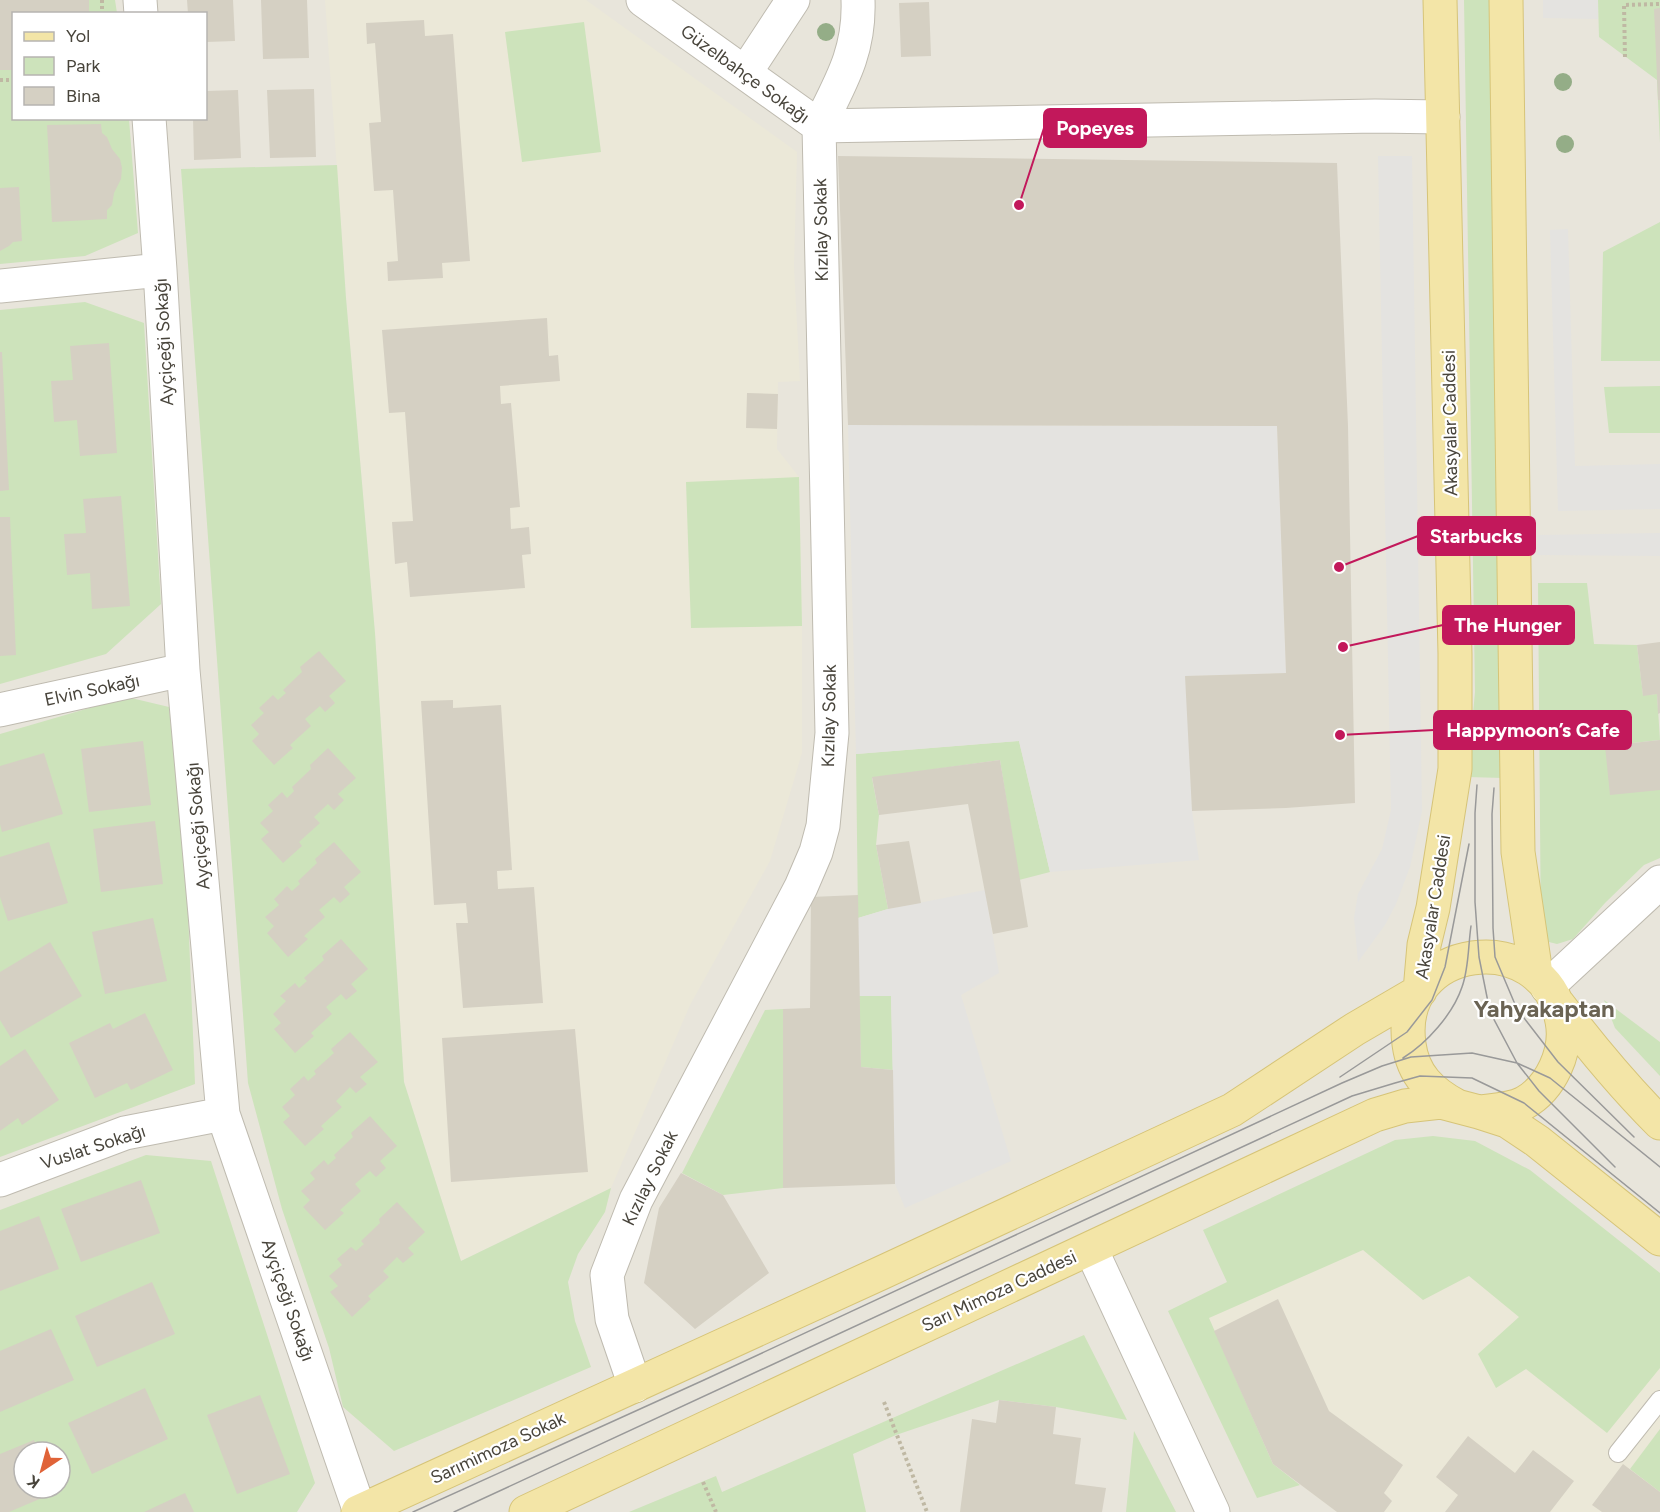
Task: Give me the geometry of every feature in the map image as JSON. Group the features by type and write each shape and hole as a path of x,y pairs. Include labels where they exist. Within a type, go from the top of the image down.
{"main road":[{"name":"Akasyalar Caddesi","path":"635,1386 1232,1110 1331,1044 1420,991 1424,945 1455,769 1455,654 1440,0"},
{"path":"1468,1109 1504,1110 1524,1103 1550,1078 1558,1062 1563,1042 1562,1022 1546,988 1527,919 1518,852 1506,0"},
{"path":"1660,1123 1632,1095 1582,1036 1546,988 1521,964 1495,957 1468,958 1444,967 1431,977 1420,991 1410,1011 1407,1032 1411,1057 1420,1076 1440,1098 1507,1121 1537,1141 1660,1239"},
{"name":"Sarı Mimoza Caddesi","path":"526,1512 1375,1116 1406,1106 1442,1102 1468,1109"},
{"name":"Sarımimoza Sokak","path":"359,1512 635,1386"}],"street":[{"name":"Güzelbahçe Sokağı","path":"643,0 819,126"},
{"path":"745,74 793,0"},
{"name":"Kızılay Sokak","path":"635,1386 612,1319 608,1275 636,1200 805,879 823,826 832,733 819,126 845,74 853,51 859,22 858,0"},
{"path":"819,126 1443,117"},
{"name":"Ayçiçeği Sokağı","path":"149,120 183,670 223,1113 359,1512"},
{"path":"0,286 160,270"},
{"name":"Elvin Sokağı","path":"0,710 183,670"},
{"path":"1546,988 1660,882"},
{"name":"Vuslat Sokağı","path":"0,1180 125,1133 223,1113"},
{"path":"1091,1249 1213,1512"}],"lane":[{"path":"1618,1453 1660,1400"}],"path":[{"path":"1625,57 1624,5 1660,4"},
{"path":"884,1402 927,1512"},
{"path":"703,1482 716,1512"}],"shaded area":[{"path":"0,0 1660,0 1660,1512 0,1512"},
{"path":"325,0 586,0 797,152 794,267 800,381 778,382 777,449 799,477 802,753 770,861 690,1005 611,1188 461,1261 404,1082 375,633 346,298"},
{"path":"1543,0 1598,0 1598,19 1543,18"},
{"path":"1378,156 1412,156 1422,811 1410,867 1396,904 1385,925 1358,962 1354,918 1358,894 1382,849 1391,810"},
{"path":"1568,229 1575,466 1660,464 1660,509 1558,511 1550,230"},
{"path":"848,425 1277,426 1286,673 1186,676 1192,811 1199,860 1050,872 1019,741 856,754"},
{"path":"1660,533 1660,556 1537,555 1538,535"},
{"path":"985,890 999,973 961,995 1011,1161 905,1208 895,1184 891,996 859,996 858,918 888,909"},
{"path":"1376,1211 1660,1276 1660,1512 1337,1512 1273,1464 1199,1296"}],"green space":[{"path":"0,0 115,0 117,12 12,12 12,120 129,120 138,233 85,256 0,264"},
{"path":"1464,0 1497,0 1504,778 1467,777 1475,692"},
{"path":"1598,0 1660,0 1660,143 1657,80 1599,37"},
{"path":"584,22 601,152 522,162 505,32"},
{"path":"337,165 375,633 404,1082 461,1261 611,1188 605,1212 578,1254 568,1282 575,1321 591,1367 394,1451 343,1407 329,1348 282,1209 248,1083 181,169"},
{"path":"1660,222 1660,361 1601,361 1603,252"},
{"path":"85,302 144,323 161,604 106,654 0,684 0,310"},
{"path":"1660,386 1660,433 1609,433 1604,387"},
{"path":"799,477 802,626 691,628 686,482"},
{"path":"1538,583 1587,583 1594,644 1637,645 1643,695 1657,694 1660,740 1605,746 1660,790 1660,858 1644,865 1605,903 1573,939 1557,944 1541,940"},
{"path":"127,697 169,707 187,887 195,1084 0,1157 0,734"},
{"path":"1019,741 1050,872 1019,880 1000,760 872,778 879,815 876,845 888,909 858,918 856,754"},
{"path":"859,996 891,996 893,1070 861,1067"},
{"path":"1604,1000 1660,1042 1660,1076 1615,1028"},
{"path":"783,1009 783,1188 723,1195 682,1173 765,1010"},
{"path":"1433,1136 1475,1141 1530,1170 1660,1273 1660,1368 1607,1433 1526,1369 1496,1388 1478,1354 1519,1317 1469,1276 1423,1300 1363,1250 1209,1318 1273,1464 1300,1485 1257,1498 1168,1311 1227,1282 1203,1230 1395,1140"},
{"path":"146,1155 211,1161 315,1483 297,1512 0,1512 0,1210"},
{"path":"1084,1335 1127,1420 1056,1407 999,1400 896,1435 853,1454 866,1512 629,1512 716,1476 722,1492"},
{"path":"1660,1429 1660,1492 1630,1469"},
{"path":"1134,1431 1176,1512 1126,1512"}],"building":[{"path":"0,0 89,0 89,12 12,12 12,70 0,70"},
{"path":"187,0 233,0 235,41 207,42 207,12 188,12"},
{"path":"261,0 307,0 309,58 263,59"},
{"path":"929,2 931,56 901,57 899,3"},
{"path":"1660,8 1660,100 1658,100 1654,9"},
{"path":"424,20 425,36 453,34 470,261 442,263 443,278 388,281 387,262 398,261 393,190 374,191 369,123 381,122 375,43 367,44 366,23"},
{"path":"314,89 316,157 270,158 267,90"},
{"path":"238,90 241,158 194,160 193,120 207,120 207,91"},
{"path":"101,124 102,133 107,137 112,149 120,159 122,168 121,179 114,193 112,205 107,210 107,219 52,222 47,125"},
{"path":"838,156 1337,163 1348,426 1355,803 1192,811 1185,676 1286,673 1277,426 848,425"},
{"path":"19,187 22,241 13,242 0,251 0,188"},
{"path":"547,318 549,356 558,355 560,381 500,386 501,404 511,403 520,507 510,508 511,529 529,527 531,554 522,555 525,588 410,597 407,562 395,564 392,522 413,521 405,412 389,413 382,330"},
{"path":"109,343 117,453 80,456 77,420 54,422 51,381 73,380 70,346"},
{"path":"0,352 2,352 9,490 0,491"},
{"path":"747,393 778,394 777,429 746,428"},
{"path":"121,496 130,606 92,609 90,573 67,575 64,534 86,533 83,499"},
{"path":"0,517 10,517 16,655 0,656"},
{"path":"1660,642 1660,713 1658,714 1657,694 1643,696 1637,645"},
{"path":"319,651 346,681 329,696 335,703 325,712 320,706 305,719 311,726 290,745 293,748 274,765 252,741 259,734 251,725 264,713 259,708 273,695 278,700 286,693 283,690 302,672 300,667"},
{"path":"453,700 453,708 501,705 512,870 497,871 498,889 534,887 543,1003 463,1008 456,923 468,923 466,903 434,905 421,701"},
{"path":"1660,740 1660,790 1610,795 1605,746"},
{"path":"143,741 151,805 89,812 81,749"},
{"path":"328,748 356,778 338,794 344,800 334,810 328,804 314,817 320,823 299,842 302,846 283,863 261,839 269,832 260,823 273,811 268,805 282,792 287,798 294,791 292,787 311,769 310,765"},
{"path":"44,753 63,814 2,832 0,766"},
{"path":"1000,760 1028,927 993,934 968,804 879,815 872,777"},
{"path":"155,821 163,884 101,892 93,829"},
{"path":"909,841 921,903 888,909 876,845"},
{"path":"49,842 68,903 8,921 0,897 0,857"},
{"path":"334,842 361,872 344,887 350,894 340,903 334,897 319,910 325,917 304,936 308,939 288,957 267,933 274,926 265,917 279,905 274,899 287,886 292,891 300,884 298,881 317,863 315,859"},
{"path":"858,895 861,1067 893,1070 895,1184 783,1188 783,1009 810,1008 811,897"},
{"path":"153,918 167,981 105,994 92,932"},
{"path":"341,939 368,969 351,984 357,991 346,1000 341,994 326,1007 332,1014 311,1033 314,1036 295,1053 274,1029 281,1023 273,1014 286,1001 280,996 295,983 299,988 307,981 304,978 324,960 322,956"},
{"path":"50,942 82,996 11,1038 0,1020 0,972"},
{"path":"145,1013 173,1070 131,1090 127,1083 95,1098 69,1043 110,1023 113,1029"},
{"path":"575,1029 588,1172 451,1182 442,1038"},
{"path":"350,1032 378,1062 360,1077 367,1084 356,1093 350,1087 336,1101 342,1107 321,1126 324,1129 305,1146 283,1122 290,1116 282,1107 295,1095 290,1089 304,1076 308,1081 316,1074 314,1071 334,1053 331,1049"},
{"path":"25,1049 59,1100 22,1125 18,1118 0,1131 0,1066"},
{"path":"370,1116 397,1146 380,1161 386,1168 376,1177 370,1171 355,1184 361,1191 340,1210 344,1213 325,1230 303,1207 310,1200 301,1191 315,1179 310,1173 324,1160 328,1165 336,1158 334,1155 353,1137 351,1133"},
{"path":"681,1173 723,1195 769,1273 695,1329 644,1283 659,1208"},
{"path":"141,1180 160,1233 81,1262 61,1209"},
{"path":"397,1202 425,1232 408,1248 414,1254 403,1263 397,1257 383,1271 389,1277 368,1296 371,1299 352,1317 330,1292 338,1286 329,1276 342,1265 337,1259 351,1247 356,1251 364,1244 361,1241"},
{"path":"39,1216 59,1269 0,1291 0,1231"},
{"path":"152,1282 175,1334 97,1367 75,1316"},
{"path":"1278,1299 1329,1411 1403,1465 1384,1493 1392,1501 1384,1512 1337,1512 1273,1464 1214,1331"},
{"path":"51,1329 74,1380 0,1412 0,1351"},
{"path":"145,1388 168,1439 92,1474 68,1423"},
{"path":"260,1395 290,1474 237,1494 207,1415"},
{"path":"999,1400 1056,1407 1053,1434 1081,1438 1075,1484 1106,1488 1102,1512 960,1512 972,1419 996,1423"},
{"path":"1468,1436 1515,1473 1533,1450 1574,1481 1550,1512 1445,1512 1458,1495 1436,1477"},
{"path":"12,1449 12,1500 37,1500 9,1512 0,1512 0,1454"},
{"path":"1623,1464 1660,1492 1660,1512 1602,1512 1592,1505"},
{"path":"185,1493 194,1512 144,1512"}],"tram line":[{"path":"1477,785 1475,902 1479,957 1490,1012 1517,1063 1539,1091 1615,1167"},
{"path":"1494,788 1492,814 1495,957 1517,1009 1558,1062 1634,1137"},
{"path":"1340,1077 1407,1032 1432,1000 1445,967 1469,844"},
{"path":"1403,1058 1438,1027 1458,997 1466,972 1471,926"},
{"path":"413,1512 704,1380 1342,1083 1382,1066 1411,1057 1472,1053 1517,1063 1550,1078 1660,1167"},
{"path":"454,1512 1352,1096 1420,1076 1472,1078 1524,1103 1660,1213"}],"place":[{"name":"Popeyes","path":"1019,205"},
{"name":"Starbucks","path":"1339,567"},
{"name":"The Hunger","path":"1343,647"},
{"name":"Happymoon’s Cafe","path":"1340,735"}],"district":[{"name":"Yahyakaptan","path":"1544,1009"}]}
